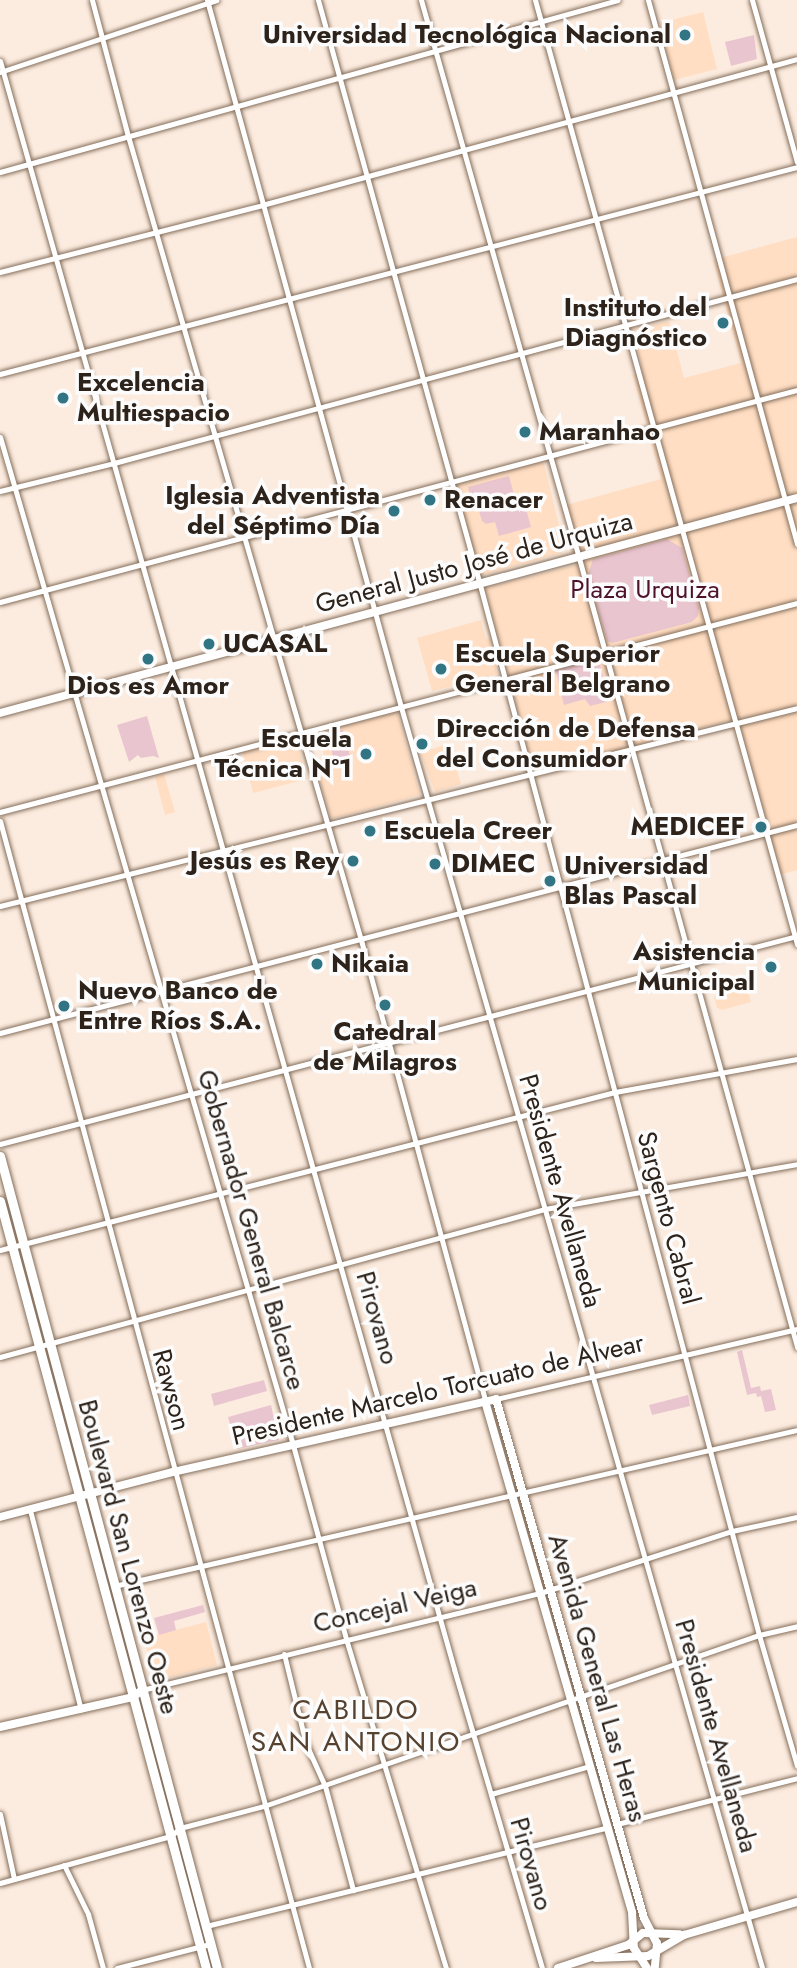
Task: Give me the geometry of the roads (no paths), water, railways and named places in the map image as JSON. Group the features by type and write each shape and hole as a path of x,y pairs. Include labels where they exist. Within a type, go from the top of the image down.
{"main road":[{"name":"Boulevard San Lorenzo Oeste","path":"0,1156 49,1344 84,1495"},
{"name":"Boulevard San Lorenzo Oeste","path":"0,1201 39,1347 84,1495 109,1588 133,1697 196,1929 217,1968"},
{"name":"Boulevard San Lorenzo Oeste","path":"109,1588 142,1690 206,1926 206,1968"}],"street":[{"path":"92,0 155,231 390,1043 485,1401"},
{"path":"1,72 216,0"},
{"name":"Sargento Cabral","path":"318,0 480,585 684,1356 797,1766"},
{"path":"421,0 633,749 748,1173 795,1330 797,1347"},
{"path":"0,1144 796,939 535,0"},
{"path":"0,172 618,0"},
{"path":"648,0 755,401 797,544"},
{"path":"752,0 797,162"},
{"name":"Presidente Avellaneda","path":"207,1 401,707 762,1968"},
{"path":"0,272 262,205 797,59"},
{"name":"Pirovano","path":"0,61 287,1068 440,1619 542,1968"},
{"path":"0,374 797,167"},
{"path":"0,491 114,463 797,278"},
{"path":"0,601 797,390"},
{"name":"Gobernador General Balcarce","path":"0,437 293,1445 346,1639 446,1968"},
{"name":"General Justo José de Urquiza","path":"0,713 797,498"},
{"path":"0,812 797,603"},
{"path":"0,906 428,802 797,708"},
{"name":"Rawson","path":"0,821 226,1669 309,1968"},
{"path":"0,1033 797,825"},
{"path":"0,1250 615,1092 797,1059"},
{"path":"0,1357 545,1209 797,1164"},
{"name":"Presidente Marcelo Torcuato de Alvear","path":"0,1517 173,1472 795,1330"},
{"name":"Avenida General Las Heras","path":"496,1399 517,1494"},
{"name":"Avenida General Las Heras","path":"485,1401 580,1697 643,1918 657,1943 655,1968"},
{"path":"109,1588 797,1430"},
{"path":"30,1510 81,1710"},
{"name":"Concejal Veiga","path":"0,1727 81,1710 133,1697 142,1690 545,1592 732,1531 797,1517"},
{"name":"Avenida General Las Heras","path":"545,1592 570,1700 632,1912 634,1948 647,1968"},
{"path":"0,1883 171,1836 180,1828 264,1806 759,1635 797,1626"},
{"path":"284,1654 306,1744 325,1786 354,1890"},
{"path":"491,1794 590,1766"},
{"path":"196,1929 797,1778"},
{"path":"0,1814 15,1879"},
{"path":"64,1866 88,1914 103,1968"},
{"path":"596,1958 648,1956 692,1933 797,1902"},
{"path":"558,1968 596,1958 634,1941 643,1933 692,1933"},
{"path":"117,1968 205,1945"}],"place":[{"name":"Universidad Tecnológica Nacional","path":"685,35"},
{"name":"Instituto del Diagnóstico","path":"723,323"},
{"name":"Excelencia Multiespacio","path":"63,398"},
{"name":"Maranhao","path":"525,432"},
{"name":"Renacer","path":"430,500"},
{"name":"Iglesia Adventista del Séptimo Día","path":"394,511"},
{"name":"UCASAL","path":"209,644"},
{"name":"Dios es Amor","path":"148,659"},
{"name":"Escuela Superior General Belgrano","path":"441,669"},
{"name":"Dirección de Defensa del Consumidor","path":"422,744"},
{"name":"Escuela Técnica Nº1","path":"366,754"},
{"name":"MEDICEF","path":"761,827"},
{"name":"Escuela Creer","path":"370,831"},
{"name":"Jesús es Rey","path":"353,861"},
{"name":"DIMEC","path":"435,864"},
{"name":"Universidad Blas Pascal","path":"550,881"},
{"name":"Nikaia","path":"317,964"},
{"name":"Asistencia Municipal","path":"771,967"},
{"name":"Catedral de Milagros","path":"385,1005"},
{"name":"Nuevo Banco de Entre Ríos S.A.","path":"64,1006"}],"district":[{"name":"CABILDO SAN ANTONIO","path":"356,1726"}],"park label":[{"name":"Plaza Urquiza","path":"645,590"}]}
